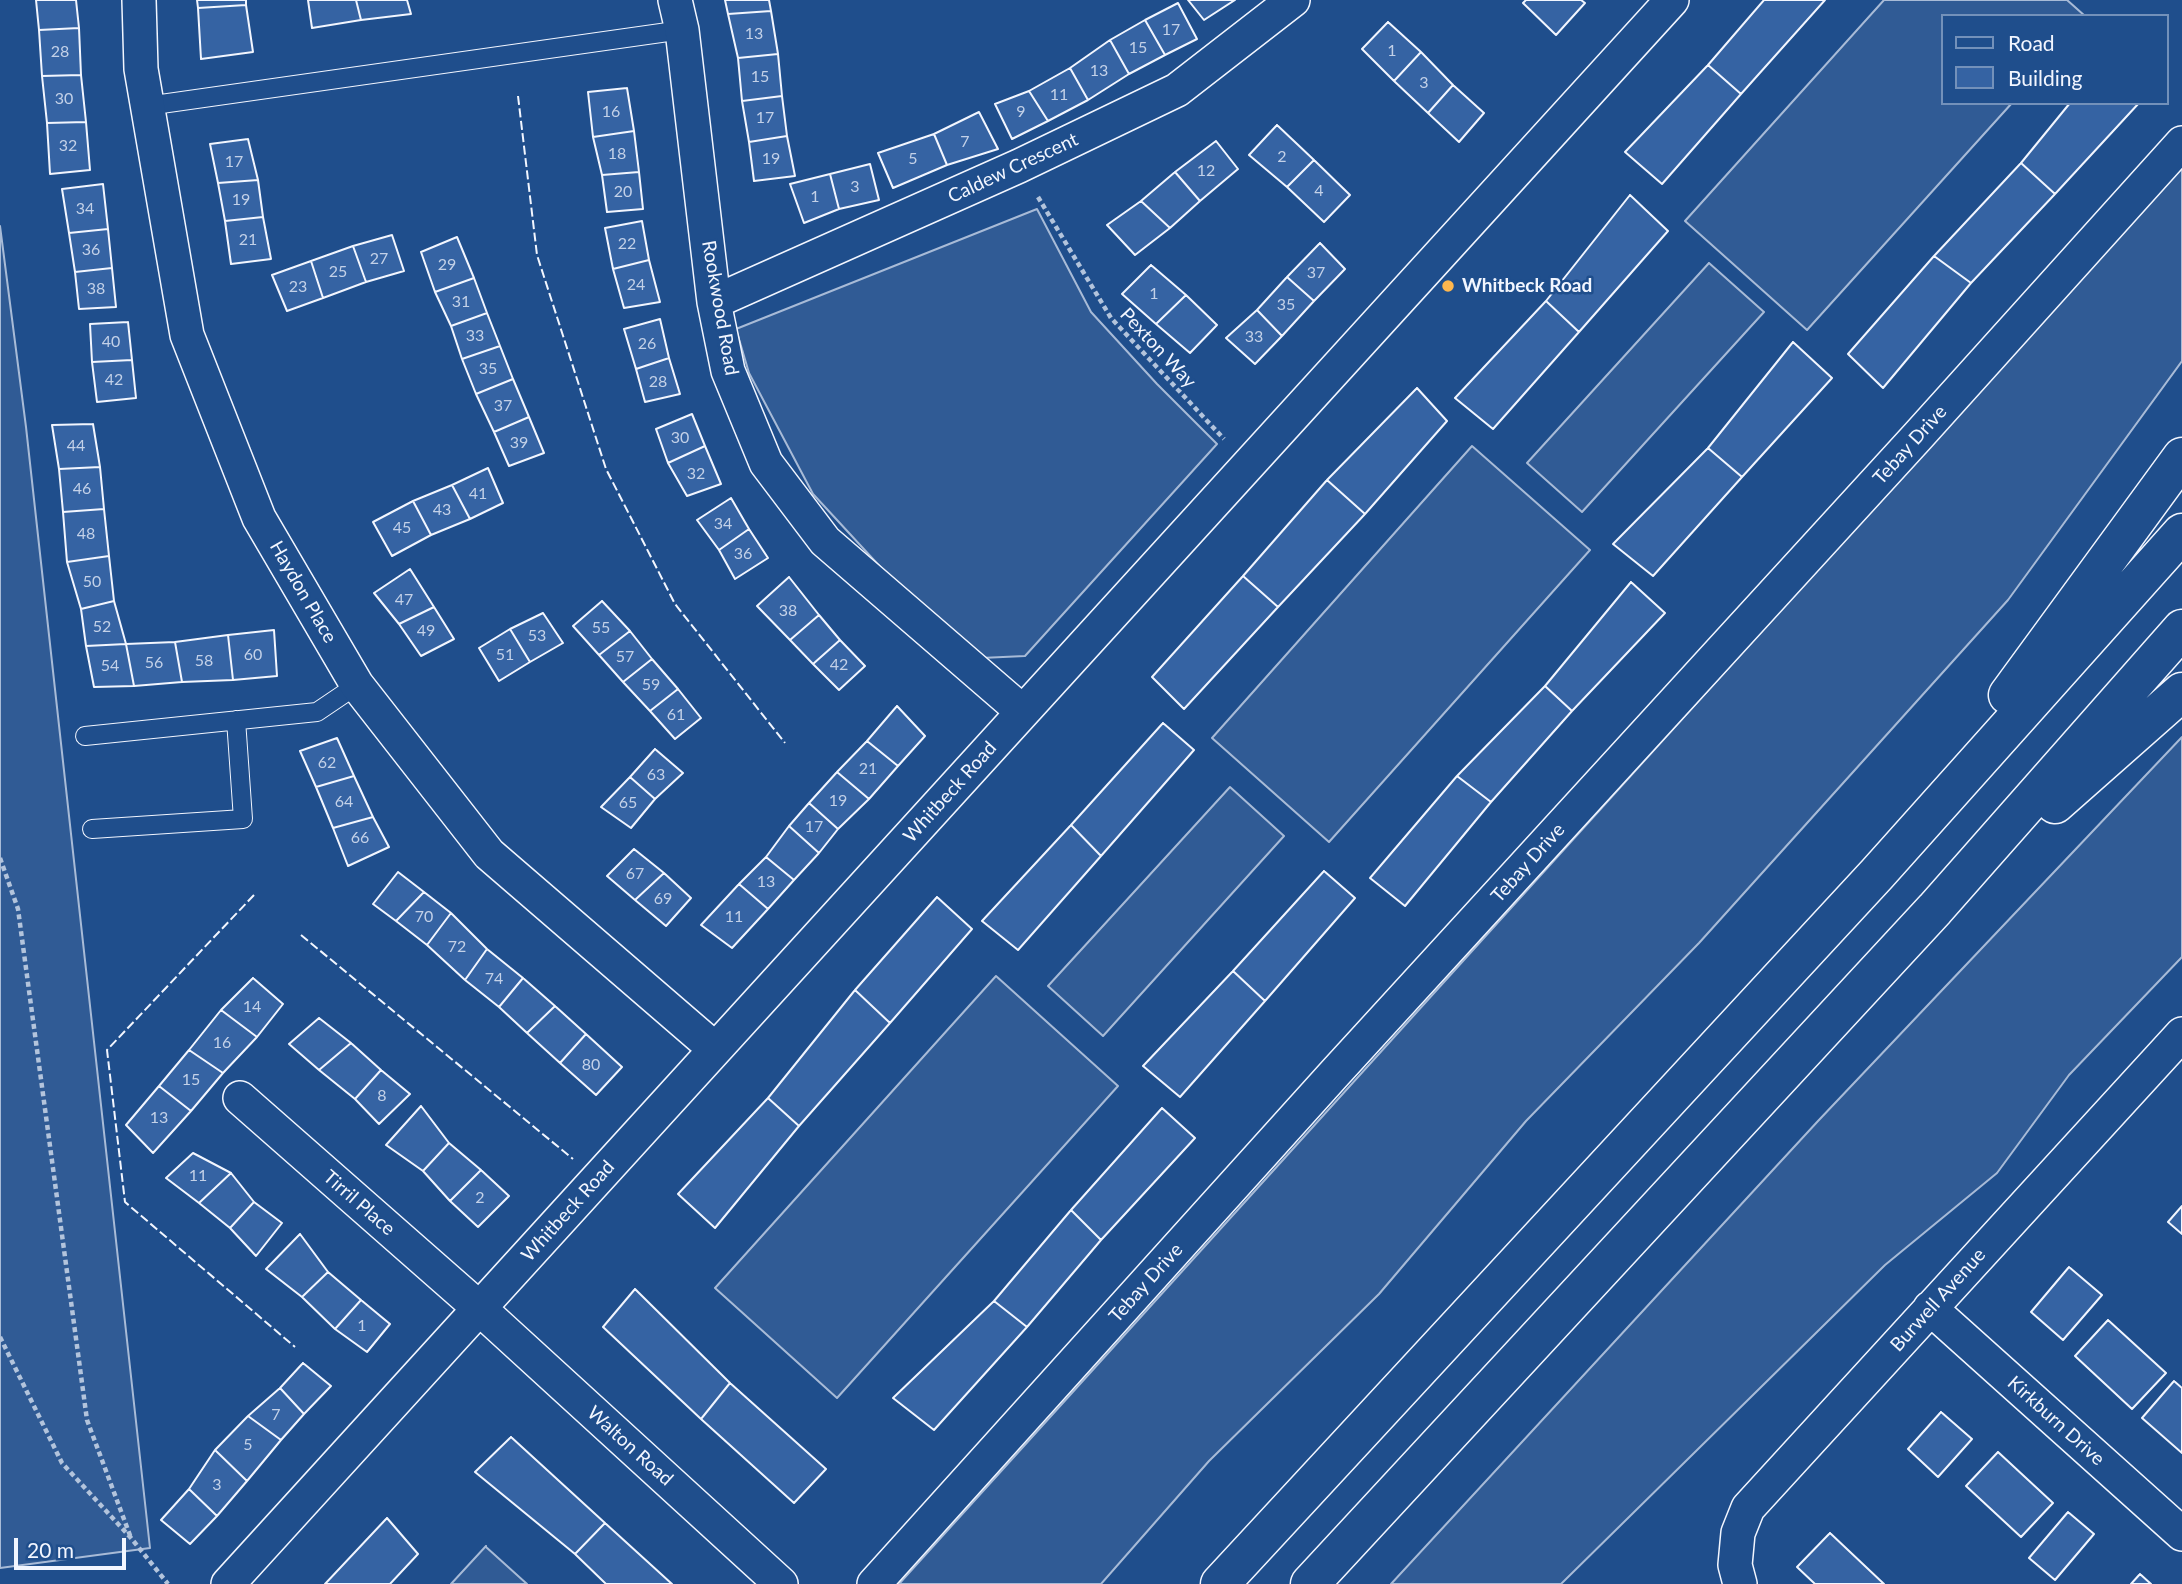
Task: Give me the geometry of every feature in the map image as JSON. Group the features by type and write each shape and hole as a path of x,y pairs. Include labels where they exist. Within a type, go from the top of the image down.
{"highway":[{"path":"1877,874 2182,457"},
{"path":"1220,1584 1877,874 2182,533"},
{"path":"1310,1584 1935,909 2182,629"},
{"path":"1935,909 2182,692"}],"street":[{"name":"Haydon Place","path":"139,0 141,69 187,335 259,518 357,685 489,854 715,1049"},
{"name":"Caldew Crescent","path":"714,302 1019,166 1177,90 1293,0"},
{"name":"Whitbeck Road","path":"228,1584 1672,0"},
{"name":"Rookwood Road","path":"679,15 714,302 728,371 766,463 825,541 1023,712"},
{"name":"Tebay Drive","path":"874,1584 1335,1073 1918,436 2182,143"},
{"name":"Burwell Avenue","path":"1740,1584 1735,1565 1738,1533 1748,1508 2182,1034"},
{"name":"Tirril Place","path":"240,1098 479,1308"},
{"name":"Walton Road","path":"479,1308 781,1584"},
{"name":"Kirkburn Drive","path":"1930,1308 2182,1534"}],"lane":[{"path":"147,106 679,15"},
{"path":"85,736 317,712 357,685"},
{"path":"92,829 243,819 236,720"}],"path":[{"name":"Pexton Way","path":"1019,166 1111,318 1248,465"},
{"path":"0,858 18,909 87,1420 131,1538"},
{"path":"0,1337 62,1462 131,1538 168,1584"}],"shaded area":[{"path":"1884,0 2067,0 2083,14 1940,14 1940,105 2010,105 1807,330 1685,221"},
{"path":"2182,167 2182,361 2008,600 1699,943 1526,1121 1379,1294 1209,1461 1101,1584 899,1584"},
{"path":"1037,209 1091,312 1217,444 1025,656 981,658 897,585 813,494 749,373 736,329"},
{"path":"0,226 26,427 150,1548 0,1568"},
{"path":"1709,263 1764,312 1582,512 1527,463"},
{"path":"1472,446 1590,550 1329,842 1212,738"},
{"path":"2182,737 2182,957 2069,1075 1997,1173 1885,1265 1561,1584 1391,1584 1818,1121"},
{"path":"1230,787 1284,836 1103,1036 1048,986"},
{"path":"996,976 1118,1086 837,1398 715,1288"},
{"path":"486,1547 527,1584 451,1584"}],"building":[{"path":"36,0 76,0 79,28 39,30"},
{"path":"197,0 246,0 246,5 198,8"},
{"path":"308,0 356,0 361,20 312,28"},
{"path":"356,0 407,0 411,14 361,20"},
{"path":"725,0 769,0 771,11 728,14"},
{"path":"1188,0 1235,0 1204,20"},
{"path":"1526,0 1581,0 1585,3 1556,35 1523,3"},
{"path":"1764,0 1825,0 1741,94 1708,65"},
{"path":"1178,3 1197,39 1165,55 1145,20"},
{"path":"246,5 253,52 201,59 198,8"},
{"path":"771,11 778,54 738,58 728,14"},
{"path":"1145,20 1165,55 1129,74 1110,40"},
{"path":"1388,22 1421,52 1394,81 1362,49"},
{"path":"79,28 81,75 42,76 39,30"},
{"path":"1110,40 1129,74 1088,100 1070,68"},
{"path":"1421,52 1453,85 1428,113 1394,81"},
{"path":"778,54 782,96 742,101 738,58"},
{"path":"1708,65 1741,94 1662,184 1625,152"},
{"path":"1070,68 1088,100 1048,121 1029,91"},
{"path":"81,75 86,122 47,123 42,76"},
{"path":"1453,85 1484,113 1459,142 1428,113"},
{"path":"627,88 634,131 593,137 588,92"},
{"path":"1029,91 1048,121 1012,139 995,104"},
{"path":"782,96 787,136 749,142 742,101"},
{"path":"2068,105 2137,105 2055,194 2021,163"},
{"path":"979,112 998,149 947,165 934,134"},
{"path":"86,122 90,170 50,174 47,123"},
{"path":"1277,125 1314,160 1287,187 1249,155"},
{"path":"634,131 639,172 602,175 593,137"},
{"path":"934,134 947,165 893,188 878,153"},
{"path":"787,136 795,176 754,181 749,142"},
{"path":"248,139 258,180 218,183 210,144"},
{"path":"1216,141 1238,169 1200,201 1175,172"},
{"path":"1314,160 1350,195 1324,222 1287,187"},
{"path":"2021,163 2055,194 1971,283 1934,256"},
{"path":"870,164 879,200 839,209 830,174"},
{"path":"639,172 643,209 607,212 602,175"},
{"path":"1175,172 1200,201 1170,228 1141,201"},
{"path":"830,174 839,209 804,223 790,184"},
{"path":"258,180 263,217 225,221 218,183"},
{"path":"103,184 108,229 69,233 62,189"},
{"path":"1630,195 1668,231 1579,332 1546,301"},
{"path":"1141,201 1170,228 1135,255 1107,225"},
{"path":"263,217 271,259 231,264 225,221"},
{"path":"642,221 649,260 613,269 605,228"},
{"path":"108,229 112,268 75,272 69,233"},
{"path":"392,235 404,271 366,282 353,246"},
{"path":"457,237 474,278 435,292 421,252"},
{"path":"1320,243 1345,269 1314,301 1287,277"},
{"path":"353,246 366,282 323,298 311,261"},
{"path":"1934,256 1971,283 1883,388 1848,354"},
{"path":"649,260 660,302 624,308 613,269"},
{"path":"311,261 323,298 287,311 272,275"},
{"path":"1151,265 1186,295 1156,324 1122,294"},
{"path":"112,268 116,307 79,309 75,272"},
{"path":"1287,277 1314,301 1282,336 1257,310"},
{"path":"474,278 487,313 451,326 435,292"},
{"path":"1186,295 1217,325 1190,353 1156,324"},
{"path":"1546,301 1579,332 1493,429 1455,398"},
{"path":"1257,310 1282,336 1255,364 1226,338"},
{"path":"487,313 500,346 462,359 451,326"},
{"path":"660,319 669,358 636,369 624,329"},
{"path":"128,322 132,360 92,362 90,324"},
{"path":"1793,342 1832,378 1742,477 1708,448"},
{"path":"500,346 513,379 476,394 462,359"},
{"path":"669,358 680,394 645,402 636,369"},
{"path":"132,360 136,398 97,402 92,362"},
{"path":"513,379 529,417 494,432 476,394"},
{"path":"1417,388 1447,421 1365,514 1327,480"},
{"path":"692,414 705,446 668,463 656,429"},
{"path":"529,417 544,453 509,466 494,432"},
{"path":"93,424 100,467 59,469 52,425"},
{"path":"705,446 721,484 687,496 668,463"},
{"path":"1708,448 1742,477 1653,576 1613,544"},
{"path":"100,467 104,509 63,512 59,469"},
{"path":"488,468 503,503 470,519 452,485"},
{"path":"1327,480 1365,514 1278,607 1243,576"},
{"path":"452,485 470,519 431,535 413,501"},
{"path":"731,498 749,529 719,550 697,520"},
{"path":"413,501 431,535 392,556 373,522"},
{"path":"104,509 109,556 67,562 63,512"},
{"path":"749,529 768,558 735,579 719,550"},
{"path":"109,556 114,601 81,609 67,562"},
{"path":"410,569 434,607 399,624 374,593"},
{"path":"1243,576 1278,607 1184,709 1152,677"},
{"path":"789,577 819,615 790,640 757,606"},
{"path":"1631,582 1665,613 1572,711 1545,686"},
{"path":"114,601 126,644 86,646 81,609"},
{"path":"602,601 630,631 599,655 573,626"},
{"path":"434,607 454,639 421,656 399,624"},
{"path":"543,613 563,643 530,662 510,629"},
{"path":"819,615 840,640 813,664 790,640"},
{"path":"510,629 530,662 499,681 479,648"},
{"path":"274,630 277,676 233,680 228,635"},
{"path":"630,631 652,659 623,682 599,655"},
{"path":"228,635 233,680 182,682 175,642"},
{"path":"840,640 865,666 839,690 813,664"},
{"path":"175,642 182,682 134,686 126,644"},
{"path":"126,644 134,686 94,687 86,646"},
{"path":"652,659 678,689 650,711 623,682"},
{"path":"1545,686 1572,711 1491,802 1457,776"},
{"path":"678,689 701,718 675,739 650,711"},
{"path":"897,706 925,736 898,766 867,741"},
{"path":"1163,723 1194,750 1101,856 1071,825"},
{"path":"337,738 354,776 316,787 300,751"},
{"path":"867,741 898,766 869,799 837,772"},
{"path":"655,749 683,773 655,799 630,777"},
{"path":"837,772 869,799 838,829 809,803"},
{"path":"354,776 373,817 333,828 316,787"},
{"path":"1457,776 1491,802 1405,906 1370,878"},
{"path":"630,777 655,799 631,828 601,807"},
{"path":"809,803 838,829 819,853 789,826"},
{"path":"373,817 389,847 348,866 333,828"},
{"path":"1071,825 1101,856 1018,950 982,921"},
{"path":"789,826 819,853 794,880 766,857"},
{"path":"634,849 664,873 635,900 607,876"},
{"path":"766,857 794,880 768,909 739,884"},
{"path":"1324,871 1355,898 1265,1001 1233,971"},
{"path":"398,872 424,892 396,921 373,904"},
{"path":"664,873 691,898 666,926 635,900"},
{"path":"739,884 768,909 732,948 701,925"},
{"path":"424,892 451,913 427,945 396,921"},
{"path":"937,897 972,929 890,1023 855,990"},
{"path":"451,913 487,949 465,980 427,945"},
{"path":"487,949 523,978 499,1007 465,980"},
{"path":"1233,971 1265,1001 1180,1097 1143,1066"},
{"path":"253,978 283,1004 257,1037 221,1010"},
{"path":"523,978 555,1006 527,1033 499,1007"},
{"path":"855,990 890,1023 799,1126 768,1098"},
{"path":"555,1006 586,1034 560,1063 527,1033"},
{"path":"221,1010 257,1037 223,1073 189,1050"},
{"path":"319,1018 351,1043 319,1070 289,1044"},
{"path":"586,1034 622,1067 596,1095 560,1063"},
{"path":"351,1043 381,1070 355,1099 319,1070"},
{"path":"189,1050 223,1073 191,1111 159,1086"},
{"path":"381,1070 410,1094 379,1124 355,1099"},
{"path":"159,1086 191,1111 153,1153 126,1125"},
{"path":"768,1098 799,1126 715,1228 678,1194"},
{"path":"421,1106 449,1143 423,1171 386,1145"},
{"path":"1162,1108 1195,1138 1101,1240 1071,1210"},
{"path":"449,1143 481,1170 450,1201 423,1171"},
{"path":"193,1153 231,1173 199,1203 166,1178"},
{"path":"481,1170 509,1196 478,1227 450,1201"},
{"path":"231,1173 254,1202 230,1228 199,1203"},
{"path":"254,1202 282,1223 256,1256 230,1228"},
{"path":"2182,1206 2182,1234 2168,1222"},
{"path":"1071,1210 1101,1240 1027,1327 994,1301"},
{"path":"300,1234 328,1272 302,1297 266,1269"},
{"path":"2069,1267 2102,1295 2063,1340 2031,1312"},
{"path":"328,1272 361,1300 335,1329 302,1297"},
{"path":"635,1289 730,1383 701,1419 603,1327"},
{"path":"361,1300 390,1324 367,1352 335,1329"},
{"path":"994,1301 1027,1327 934,1430 893,1398"},
{"path":"2108,1320 2166,1373 2132,1409 2075,1356"},
{"path":"303,1363 331,1386 304,1414 280,1388"},
{"path":"2174,1381 2182,1388 2182,1453 2142,1418"},
{"path":"730,1383 826,1469 794,1503 701,1419"},
{"path":"280,1388 304,1414 281,1440 248,1416"},
{"path":"1941,1412 1972,1439 1938,1477 1908,1449"},
{"path":"248,1416 281,1440 247,1481 215,1450"},
{"path":"511,1437 605,1523 575,1554 475,1472"},
{"path":"215,1450 247,1481 217,1516 189,1489"},
{"path":"1998,1452 2053,1503 2021,1537 1966,1486"},
{"path":"189,1489 217,1516 190,1544 161,1520"},
{"path":"2068,1512 2094,1534 2055,1580 2029,1558"},
{"path":"387,1518 418,1554 390,1584 325,1584"},
{"path":"605,1523 672,1584 606,1584 575,1554"},
{"path":"1830,1533 1884,1584 1815,1584 1797,1567"},
{"path":"2140,1574 2151,1584 2131,1584"}],"fence":[{"path":"518,96 537,255 606,469 675,604 785,743"},
{"path":"254,895 107,1050 125,1202 295,1347"},
{"path":"301,935 573,1159"}],"place":[{"name":"Whitbeck Road","path":"1448,286"}]}
